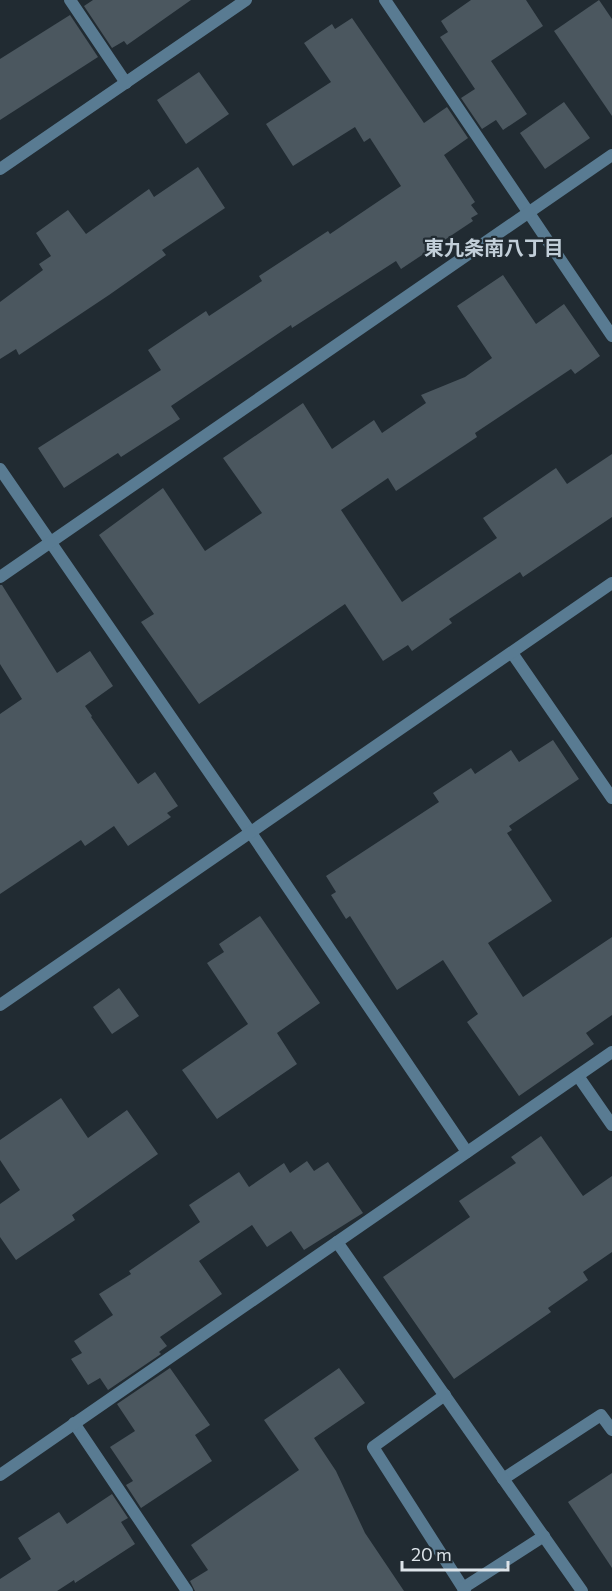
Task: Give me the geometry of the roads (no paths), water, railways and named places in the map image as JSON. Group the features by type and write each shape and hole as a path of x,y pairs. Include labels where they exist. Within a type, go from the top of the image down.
{"street":[{"path":"70,0 126,82"},
{"path":"0,169 246,0"},
{"path":"385,0 612,336"},
{"path":"0,577 612,155"},
{"path":"0,469 467,1152"},
{"path":"0,1005 608,586 612,600"},
{"path":"512,653 612,798"},
{"path":"0,1475 612,1052"},
{"path":"578,1076 612,1125"},
{"path":"338,1242 582,1591"},
{"path":"445,1395 373,1447 464,1589 544,1536"},
{"path":"503,1479 601,1415 612,1430"},
{"path":"74,1423 187,1591"}],"district":[{"name":"東九条南八丁目","path":"494,247"}]}
